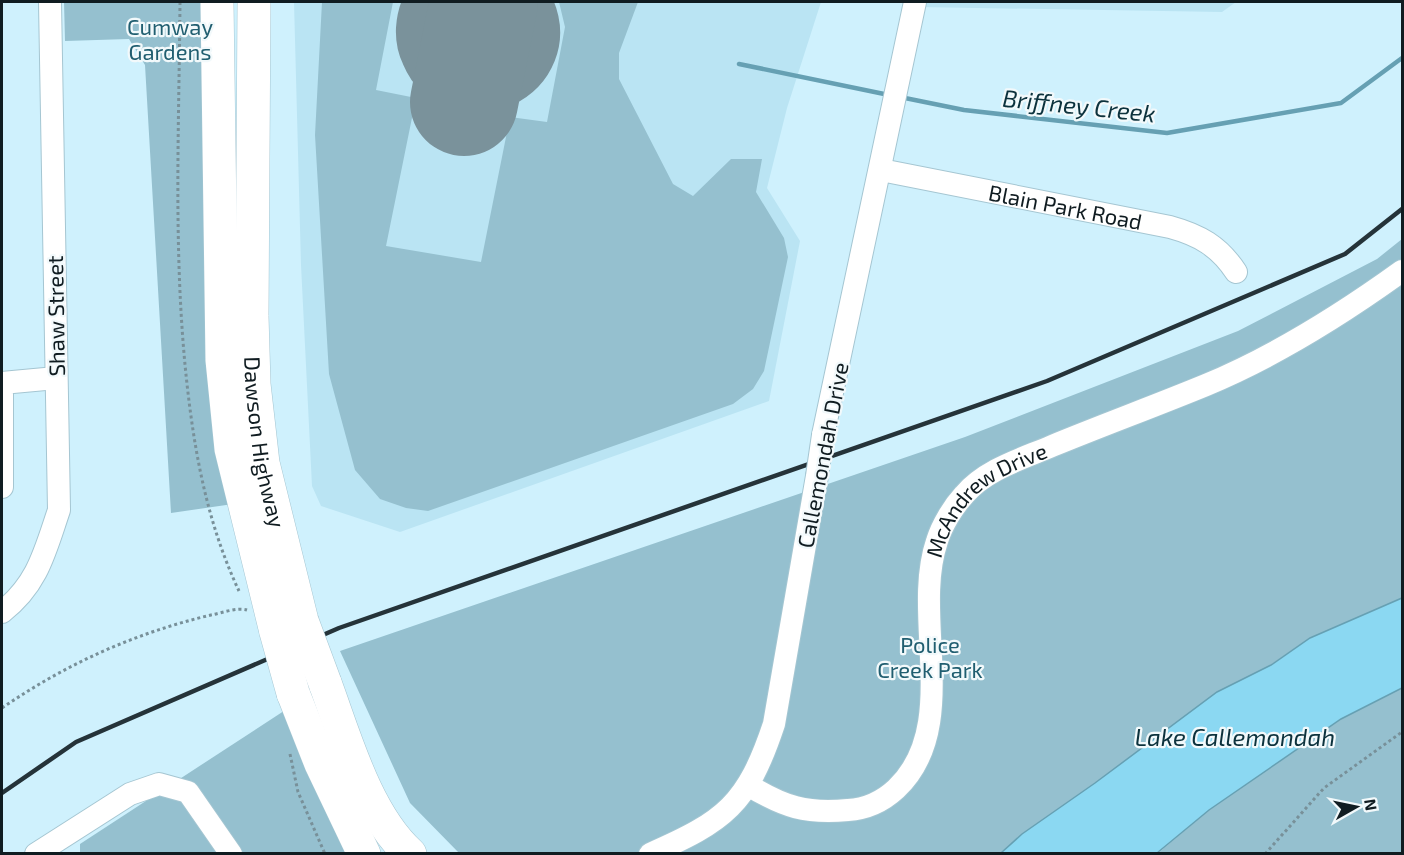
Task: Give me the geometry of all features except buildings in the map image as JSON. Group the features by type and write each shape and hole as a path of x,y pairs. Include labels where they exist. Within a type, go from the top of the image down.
{"highway":[{"name":"Dawson Highway","path":"217,2 222,360 231,449 289,627 325,683 361,778 395,840 410,854"},
{"name":"Dawson Highway","path":"254,2 252,316 254,384 263,463 289,627 293,693 321,764 364,854"}],"street":[{"name":"Shaw Street","path":"2,612 13,603 36,575 59,510 50,2"},
{"name":"Callemondah Drive","path":"650,854 695,834 726,814 748,785 761,762 774,724 823,435 915,2"},
{"name":"Blain Park Road","path":"881,170 1193,234 1220,251 1236,272"},
{"name":"McAndrew Drive","path":"748,785 772,800 797,809 827,812 860,809 886,797 904,781 917,761 928,722 931,700 930,588 936,542 964,495 985,476 1126,415 1207,385 1271,354 1320,327 1402,271"},
{"path":"2,487 2,383 56,378"},
{"path":"36,854 130,794 159,784 188,792 231,854"}],"path":[{"path":"180,2 177,208 178,290 183,349 192,423 207,507 224,556 244,598"},
{"path":"2,708 46,678 127,640 184,621 238,609 245,609 255,615 249,607"},
{"path":"1265,854 1324,788 1402,732"},
{"path":"289,751 298,792 325,854"}],"shaded area":[{"path":"294,2 821,2 787,108 767,188 800,241 769,401 400,532 321,506 312,486 301,265"},
{"path":"921,2 1236,2 1222,12 919,7"}],"green space":[{"name":"Cumway Gardens","path":"64,2 205,2 233,504 171,513 145,65 129,39 65,41"},
{"path":"322,2 393,2 376,90 416,98 386,246 481,262 510,117 547,122 565,27 559,2 638,2 619,53 619,79 673,184 693,196 731,159 762,159 756,192 784,238 788,257 764,371 753,389 733,404 428,511 406,508 380,499 355,470 329,374 315,135"},
{"name":"Police Creek Park","path":"1402,239 1402,598 1310,638 1022,834 1001,853 459,853 410,803 340,651 965,437 1238,331 1377,259"},
{"path":"1402,688 1402,853 1157,854 1209,810 1341,719"},
{"path":"290,707 358,853 80,854 80,844"}],"water":[{"name":"Lake Callemondah","path":"1402,598 1402,688 1341,719 1209,810 1157,853 1001,853 1022,834 1217,692 1271,665 1310,638"}],"waterway":[{"name":"Briffney Creek","path":"900,97 964,110 1167,133 1341,103 1402,58"},
{"name":"Briffney Creek","path":"739,64 889,95"}],"taxiway":[{"path":"425,2 418,28 423,55 438,77 459,89 481,91 503,85 522,72 534,53 538,29 530,2"}],"runway":[{"path":"464,102 484,2"}],"railway":[{"path":"2,793 76,742 339,628 1047,381 1345,254 1402,209"}]}
